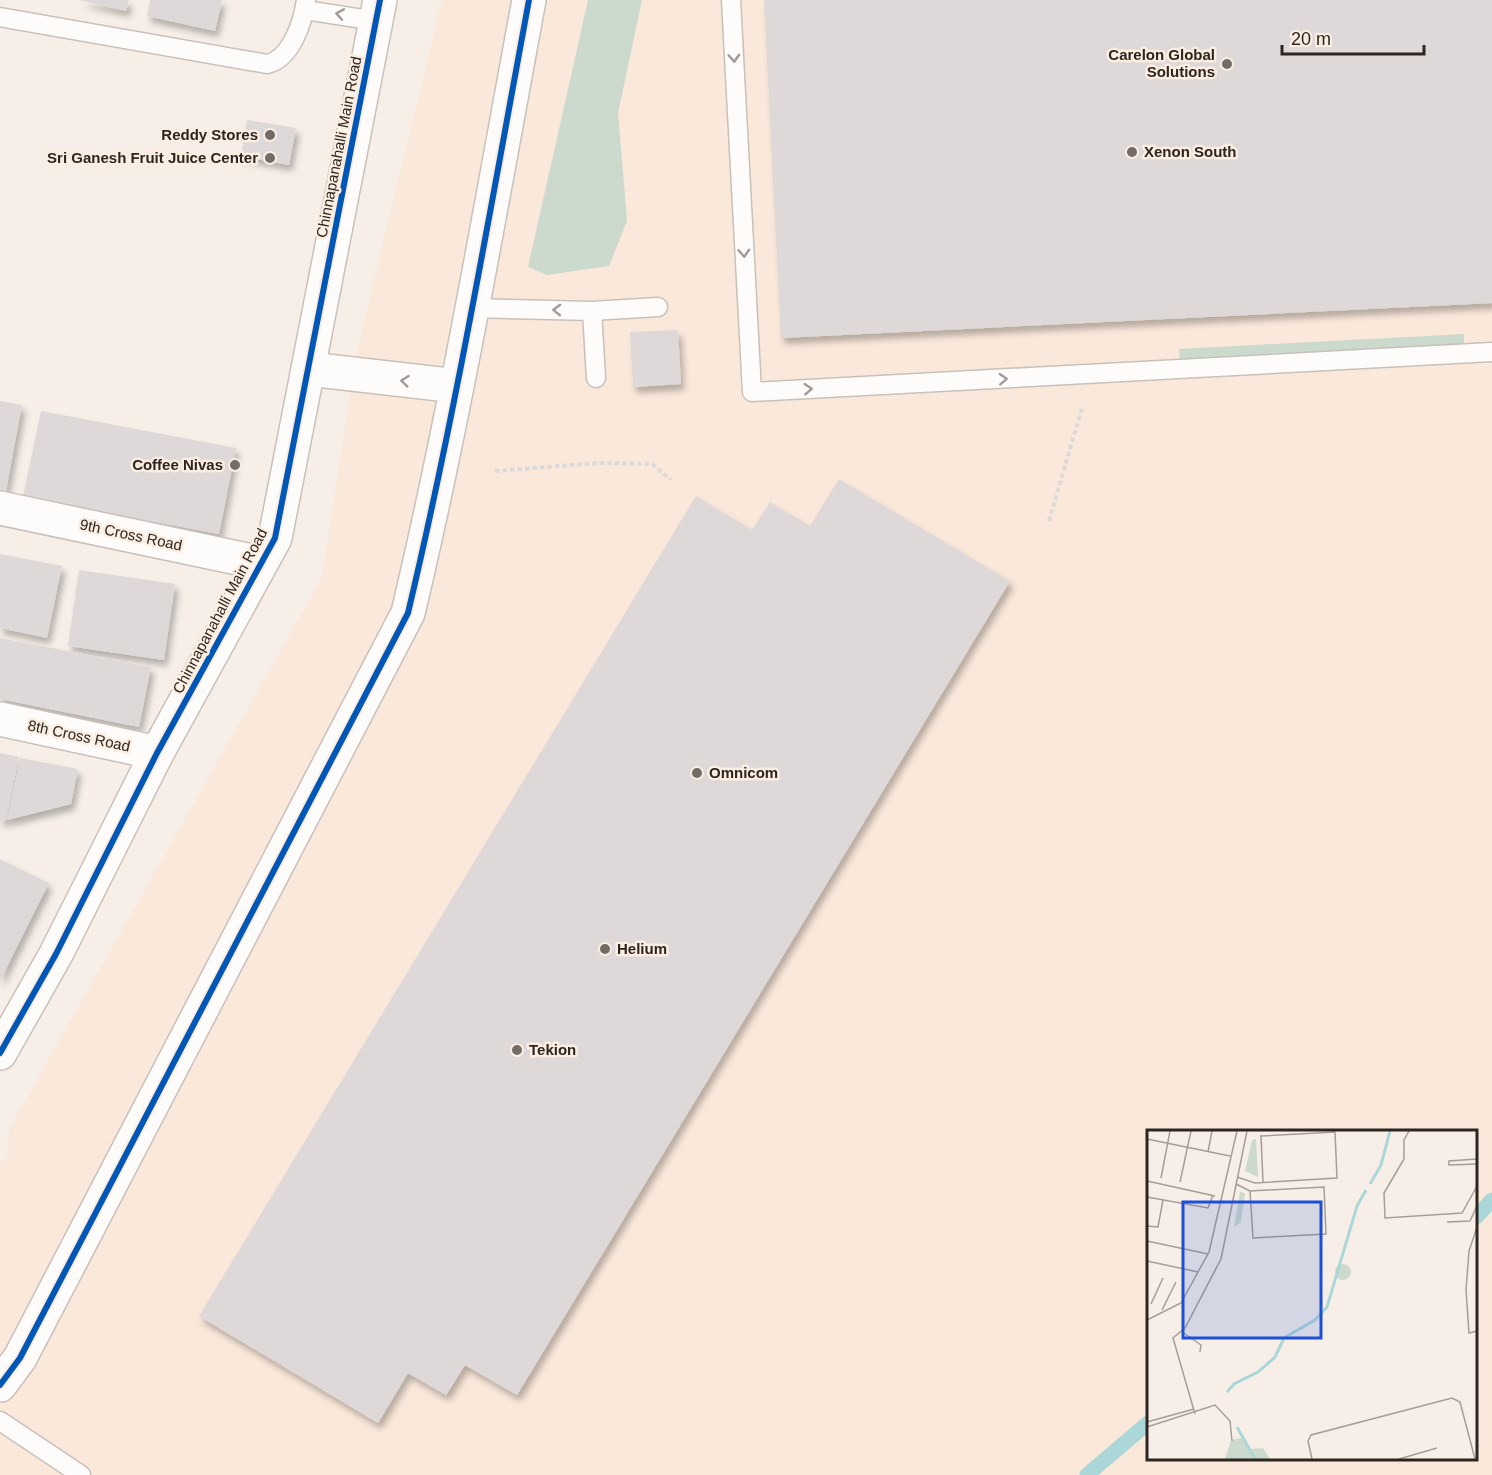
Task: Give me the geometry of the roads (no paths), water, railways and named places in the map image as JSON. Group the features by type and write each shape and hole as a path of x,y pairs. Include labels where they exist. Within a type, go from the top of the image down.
{"street":[{"path":"0,1385 20,1358 408,613 431,517 457,387 529,0"},
{"name":"Chinnapanahalli Main Road","path":"0,1053 56,954 158,753 275,538 378,10"},
{"path":"309,369 457,387"},
{"name":"9th Cross Road","path":"0,508 261,562"},
{"name":"8th Cross Road","path":"0,719 158,753"}],"lane":[{"path":"731,0 752,392 1492,352"},
{"path":"0,17 267,64 274,63 293,42 305,5 378,10"},
{"path":"471,308 592,311 658,307"},
{"path":"592,311 596,378"},
{"path":"0,1422 81,1475"}],"waterway":[{"path":"1477,1216 1492,1200"},
{"path":"1087,1475 1147,1424"}],"place":[{"name":"Carelon Global Solutions","path":"1227,64"},
{"name":"Reddy Stores","path":"270,135"},
{"name":"Xenon South","path":"1132,152"},
{"name":"Sri Ganesh Fruit Juice Center","path":"270,158"},
{"name":"Coffee Nivas","path":"235,465"},
{"name":"Omnicom","path":"697,773"},
{"name":"Helium","path":"605,949"},
{"name":"Tekion","path":"517,1050"}]}
